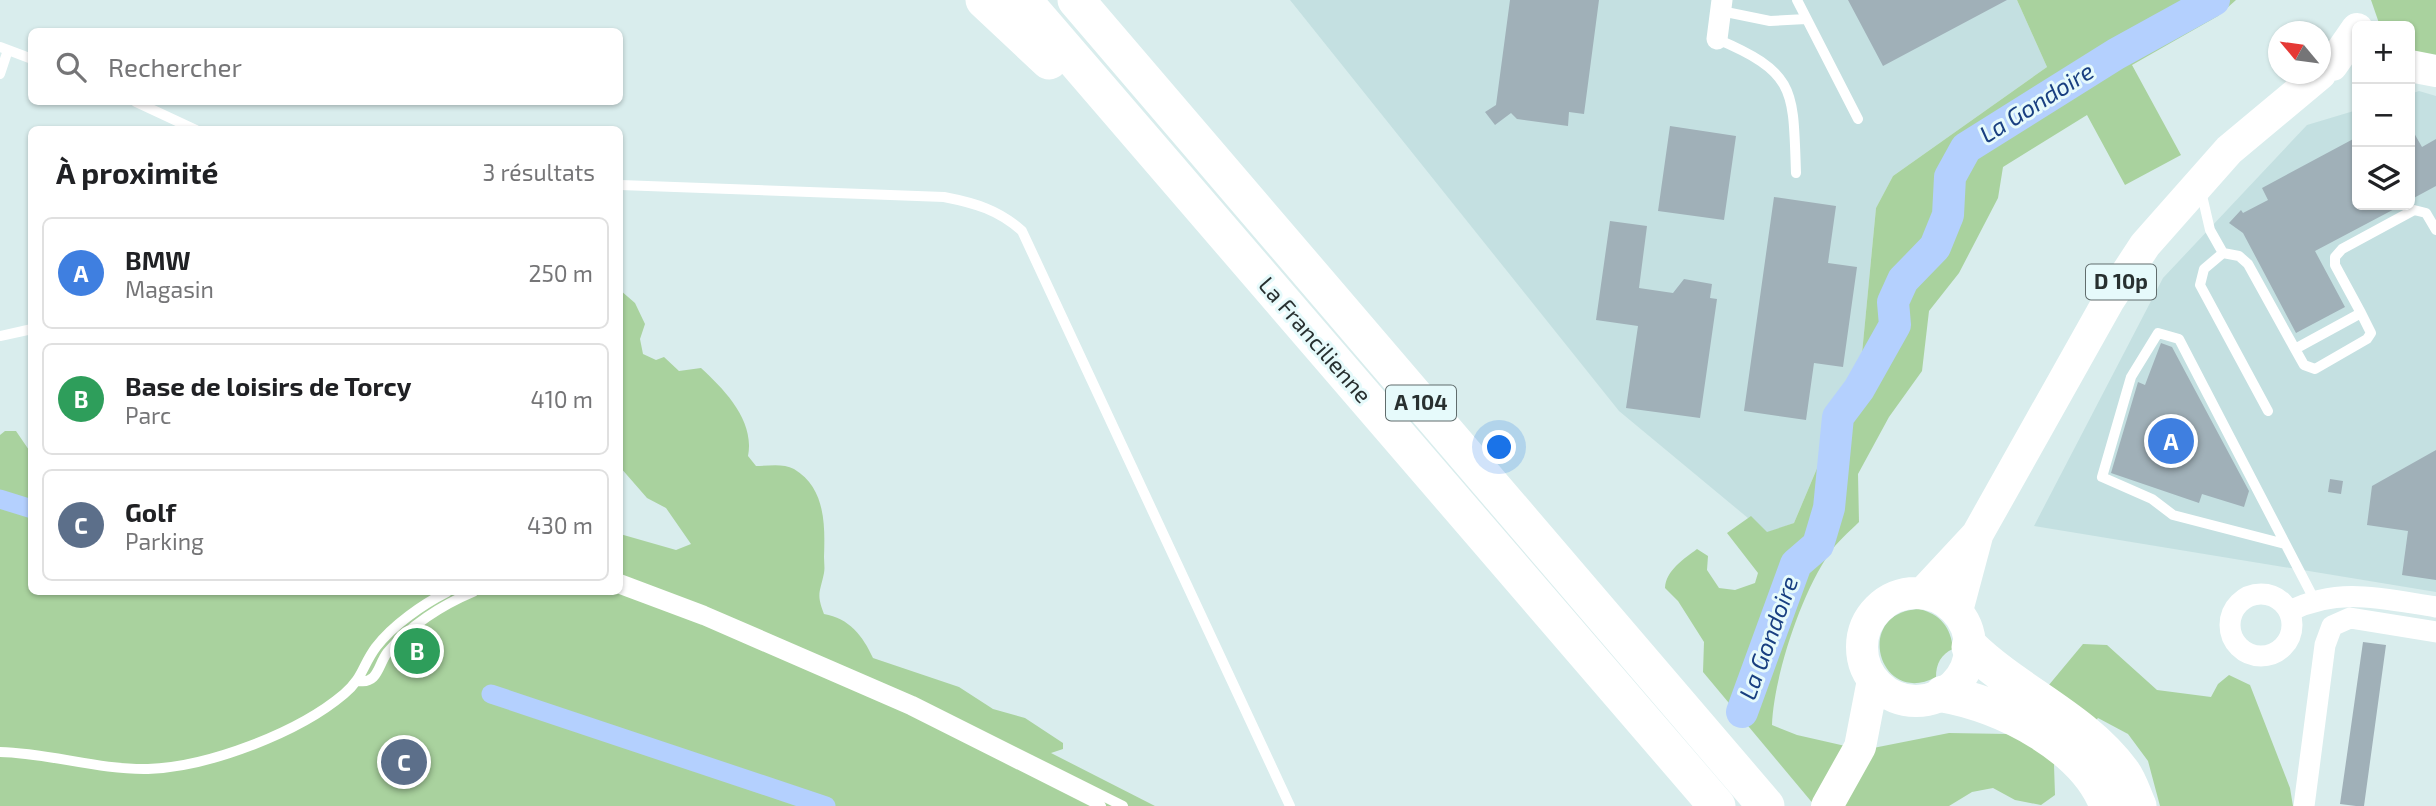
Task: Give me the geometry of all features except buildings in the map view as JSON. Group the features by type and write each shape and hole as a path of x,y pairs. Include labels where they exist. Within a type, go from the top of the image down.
{"highway":[{"path":"984,0 1080,90 1112,105"},
{"name":"La Francilienne","path":"1023,0 1717,806"},
{"name":"La Francilienne","path":"1076,0 1766,806"},
{"path":"1970,647 1996,671 2093,740 2124,774 2138,806"},
{"path":"1926,697 1969,698 2045,735 2093,779 2108,806"}],"main road":[{"name":"D 10p","path":"1923,593 1977,535 2109,300 2145,245 2199,181 2259,123 2332,67 2350,44 2361,18"},
{"path":"2415,67 2436,71"},
{"name":"D 10p","path":"1957,611 1977,535"},
{"path":"1860,747 1926,697 1963,674 1970,647 1967,628 1957,611 1942,599 1923,593 1891,599 1868,623 1863,656 1873,680 1887,692 1926,697"},
{"path":"1827,806 1860,747 1873,680"}],"street":[{"path":"1717,39 1722,6"},
{"path":"2290,611 2314,599 2359,595 2436,607"},
{"path":"2304,806 2325,646 2332,626 2350,618 2436,632"}],"lane":[{"path":"1797,0 1858,120"},
{"path":"1722,6 1770,21 1806,19"},
{"path":"1717,39 1752,54 1772,67 1784,81 1794,119 1796,173"},
{"path":"0,74 4,48 28,57"},
{"path":"142,105 187,126"},
{"path":"2199,181 2210,230 2223,253 2239,256 2248,264 2304,365 2315,369 2367,340 2371,333 2335,265 2335,257 2342,249 2414,210 2426,213 2436,230"},
{"path":"623,185 944,197 977,203 1006,216 1022,231 1290,806"},
{"path":"2223,253 2204,269 2200,285 2269,411"},
{"path":"2295,349 2361,313"},
{"path":"0,336 28,330"},
{"path":"2285,544 2173,515 2152,499 2102,477 2131,377 2158,333 2179,339 2314,599"},
{"path":"623,580 705,611 913,701 1123,806"},
{"path":"623,590 703,620 909,710 1101,806"},
{"path":"0,751 147,769 184,764 290,729 321,711 359,681 368,661 382,641 425,605 442,595"},
{"path":"359,681 367,682 373,678 386,655 413,627 468,595"}],"shaded area":[{"path":"1290,0 2017,0 2047,67 1893,176 1876,208 1861,364 1794,523 1766,533 1619,411"},
{"path":"2415,92 2436,96 2436,592 2034,526 2163,278 2307,125 2352,112 2352,210 2415,210"}],"green space":[{"path":"2017,0 2236,0 2218,16 2132,65 2181,155 2125,185 2087,115 2003,167 1998,198 1959,273 1929,311 1922,371 1889,417 1858,474 1859,522 1829,554 1799,613 1778,683 1772,725 1797,735 1863,750 1949,733 2008,734 2083,644 2107,645 2157,690 2211,697 2218,684 2229,675 2250,685 2290,788 2293,806 2160,806 2148,761 2128,734 2098,718 2054,765 2055,795 2041,805 2015,800 1993,788 1972,792 1949,806 1815,806 1703,672 1704,642 1678,601 1665,588 1672,570 1697,549 1708,556 1707,570 1719,588 1735,590 1755,583 1758,573 1727,533 1751,516 1767,532 1794,523 1861,364 1876,208 1893,176 2047,67"},
{"path":"2371,0 2436,0 2436,59 2415,54 2415,21 2378,21"},
{"path":"623,293 635,303 645,324 640,339 643,354 656,360 664,357 679,371 701,368 728,396 743,419 749,443 748,456 756,466 790,467 805,477 812,486 818,497 823,521 824,569 819,597 824,614 841,619 854,629 873,658 959,687 993,709 1025,718 1063,743 1063,749 1051,753 1155,806 0,806 0,435 5,431 16,431 28,449 28,595 623,595 623,535 676,550 691,544 666,508 647,498 623,470"},
{"path":"1919,609 1933,614 1943,623 1950,634 1953,649 1940,660 1936,677 1916,683 1900,680 1888,670 1881,656 1880,640 1885,625 1898,614"}],"waterway":[{"name":"La Gondoire","path":"1742,712 1796,564 1818,545 1829,508 1838,417 1859,389 1895,325 1893,302 1903,280 1935,247 1948,215 1950,177 1966,148 2116,54 2214,0"},
{"path":"0,499 28,508"},
{"path":"491,694 826,806"}],"place":[{"name":"BMW","path":"2171,441"},
{"name":"Base de loisirs de Torcy","path":"417,651"},
{"name":"Golf","path":"404,762"}]}
